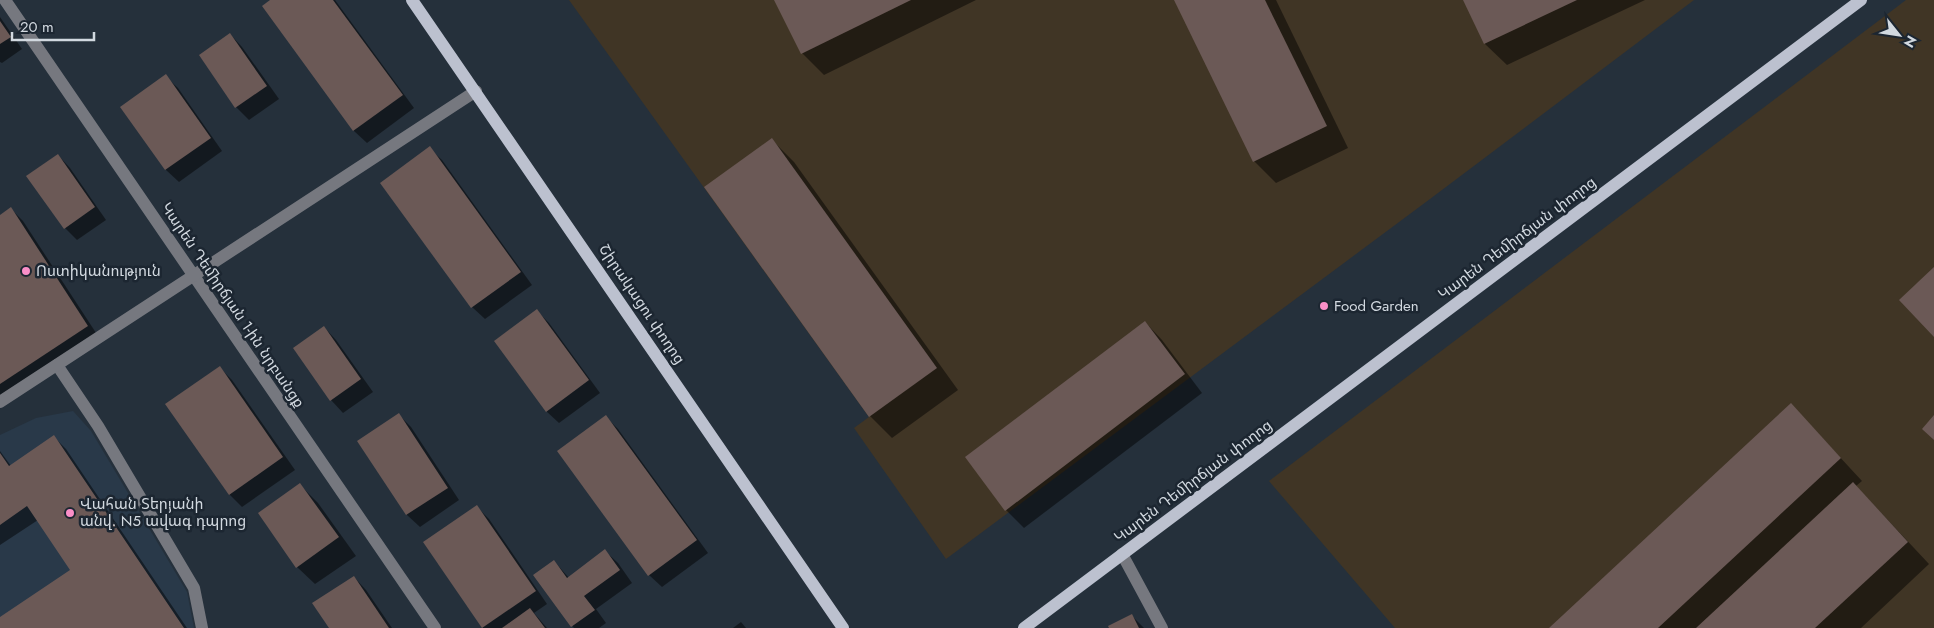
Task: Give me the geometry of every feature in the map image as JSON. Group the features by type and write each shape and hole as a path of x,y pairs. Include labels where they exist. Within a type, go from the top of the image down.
{"main road":[{"name":"Շիրակացու փողոց","path":"412,0 843,628"},
{"name":"Կարեն Դեմիրճյան փողոց","path":"1024,628 1861,0"}],"street":[{"name":"Կարեն Դեմիրճյան 1-ին նրբանցք","path":"5,0 192,276 435,628"},
{"path":"0,402 476,91"},
{"path":"57,365 98,426 194,588 202,628"},
{"path":"1122,554 1162,628"}],"shaded area":[{"path":"569,0 1694,0 946,559 854,428 869,417"},
{"path":"1906,0 1934,0 1934,628 1395,628 1269,481"},
{"name":"Վահան Տերյանի անվ. N5 ավագ դպրոց","path":"73,411 91,431 187,592 194,628 0,628 0,435 36,418"}],"building":[{"path":"270,0 333,0 403,95 353,131 262,6"},
{"path":"774,0 911,0 801,54"},
{"path":"1174,0 1265,0 1327,126 1253,162"},
{"path":"1463,0 1577,0 1484,44"},
{"path":"0,21 11,37 0,44"},
{"path":"230,33 267,86 235,108 199,55"},
{"path":"166,74 211,138 165,170 120,107"},
{"path":"772,138 937,368 869,417 704,187"},
{"path":"430,146 521,272 471,308 380,183"},
{"path":"58,154 95,207 64,229 26,176"},
{"name":"Ոստիկանություն","path":"11,207 88,326 0,384 0,215"},
{"path":"1934,267 1934,337 1899,300"},
{"path":"537,309 589,380 546,412 494,341"},
{"path":"1145,321 1185,374 1005,511 965,457"},
{"path":"324,326 361,379 330,401 293,348"},
{"path":"220,366 283,457 229,495 165,404"},
{"path":"1791,403 1841,458 1658,628 1549,628"},
{"path":"399,413 448,488 406,515 357,441"},
{"path":"606,415 697,540 648,576 557,451"},
{"path":"1934,415 1934,440 1922,429"},
{"path":"54,435 184,628 0,628 0,617 70,570 27,506 0,525 0,453 9,466"},
{"path":"1853,482 1908,542 1815,628 1696,628"},
{"path":"300,483 339,537 296,568 258,513"},
{"path":"477,505 536,591 482,628 423,542"},
{"path":"605,549 620,570 584,596 595,610 571,627 533,575 554,560 567,578"},
{"path":"354,576 389,628 329,628 312,603"},
{"path":"530,608 545,628 502,628"},
{"path":"1132,614 1139,628 1109,628 1108,626"}],"place":[{"name":"Ոստիկանություն","path":"26,271"},
{"name":"Food Garden","path":"1324,306"},
{"name":"Վահան Տերյանի անվ. N5 ավագ դպրոց","path":"70,513"}]}
